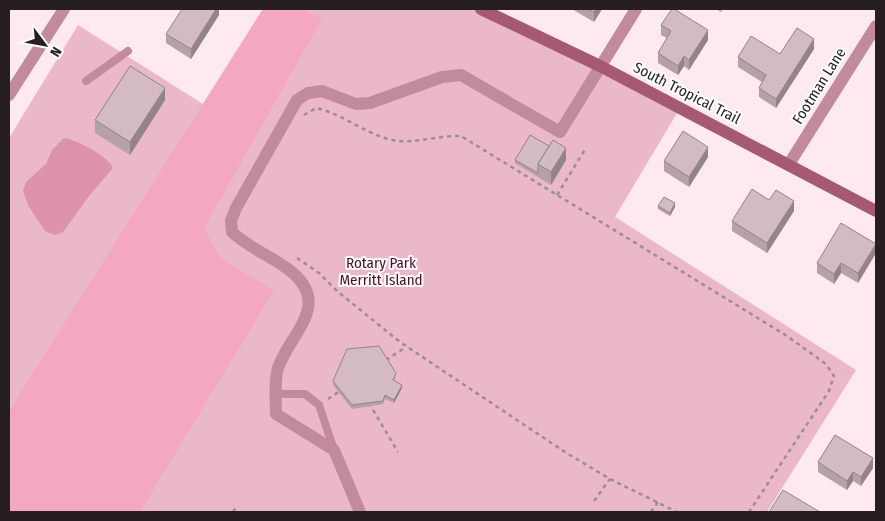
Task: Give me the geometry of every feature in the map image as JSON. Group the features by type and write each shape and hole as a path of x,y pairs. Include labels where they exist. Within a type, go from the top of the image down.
{"street":[{"path":"9,95 64,9"},
{"name":"South Tropical Trail","path":"481,9 600,66 876,211"},
{"path":"360,512 334,450 276,414 278,367 303,324 309,305 304,285 292,272 243,242 232,232 231,221 297,100 308,93 322,91 356,104 370,103 442,77 461,76 560,132 636,9"},
{"name":"Footman Lane","path":"789,164 876,26"}],"lane":[{"path":"86,81 128,51"},
{"path":"277,394 305,394 318,405 334,450"}],"path":[{"path":"303,115 316,108 331,112 380,135 400,141 443,135 461,136 787,336 826,364 834,376 829,391 749,512"},
{"path":"557,195 586,148"},
{"path":"294,257 320,273 343,296 406,347 565,452 610,478 677,512"},
{"path":"385,361 406,347"},
{"path":"318,405 341,390"},
{"path":"365,396 398,452"},
{"path":"594,501 610,478"},
{"path":"651,512 658,502"},
{"path":"233,512 237,506"}],"green space":[{"name":"Rotary Park Merritt Island","path":"263,9 479,9 680,108 615,217 856,370 767,512 9,512 9,138 78,25 203,104"}],"shaded area":[{"path":"263,9 303,9 322,19 204,228 221,259 274,290 140,512 9,512 9,411"},
{"path":"64,138 92,149 110,163 113,168 89,196 63,232 55,235 45,231 28,205 23,191 26,182 46,164 52,150"}],"building":[{"path":"182,9 216,9 191,49 166,34"},
{"path":"672,9 708,30 689,60 684,56 678,66 658,53 671,31 661,25"},
{"path":"797,28 814,39 776,99 759,88 766,75 738,57 751,36 780,54"},
{"path":"130,66 165,88 130,142 95,120"},
{"path":"683,131 708,147 689,177 664,161"},
{"path":"530,135 549,146 538,164 538,173 515,160"},
{"path":"553,140 566,148 551,172 538,164"},
{"path":"752,189 769,200 776,190 794,201 767,243 732,221"},
{"path":"664,197 675,203 670,213 658,206"},
{"path":"841,223 876,244 858,273 841,263 834,274 817,263"},
{"path":"379,346 396,373 393,380 402,385 394,400 385,395 383,401 352,405 333,381 347,349"},
{"path":"835,435 873,458 861,477 853,472 847,481 818,462"},
{"path":"783,490 820,512 769,512"}]}
